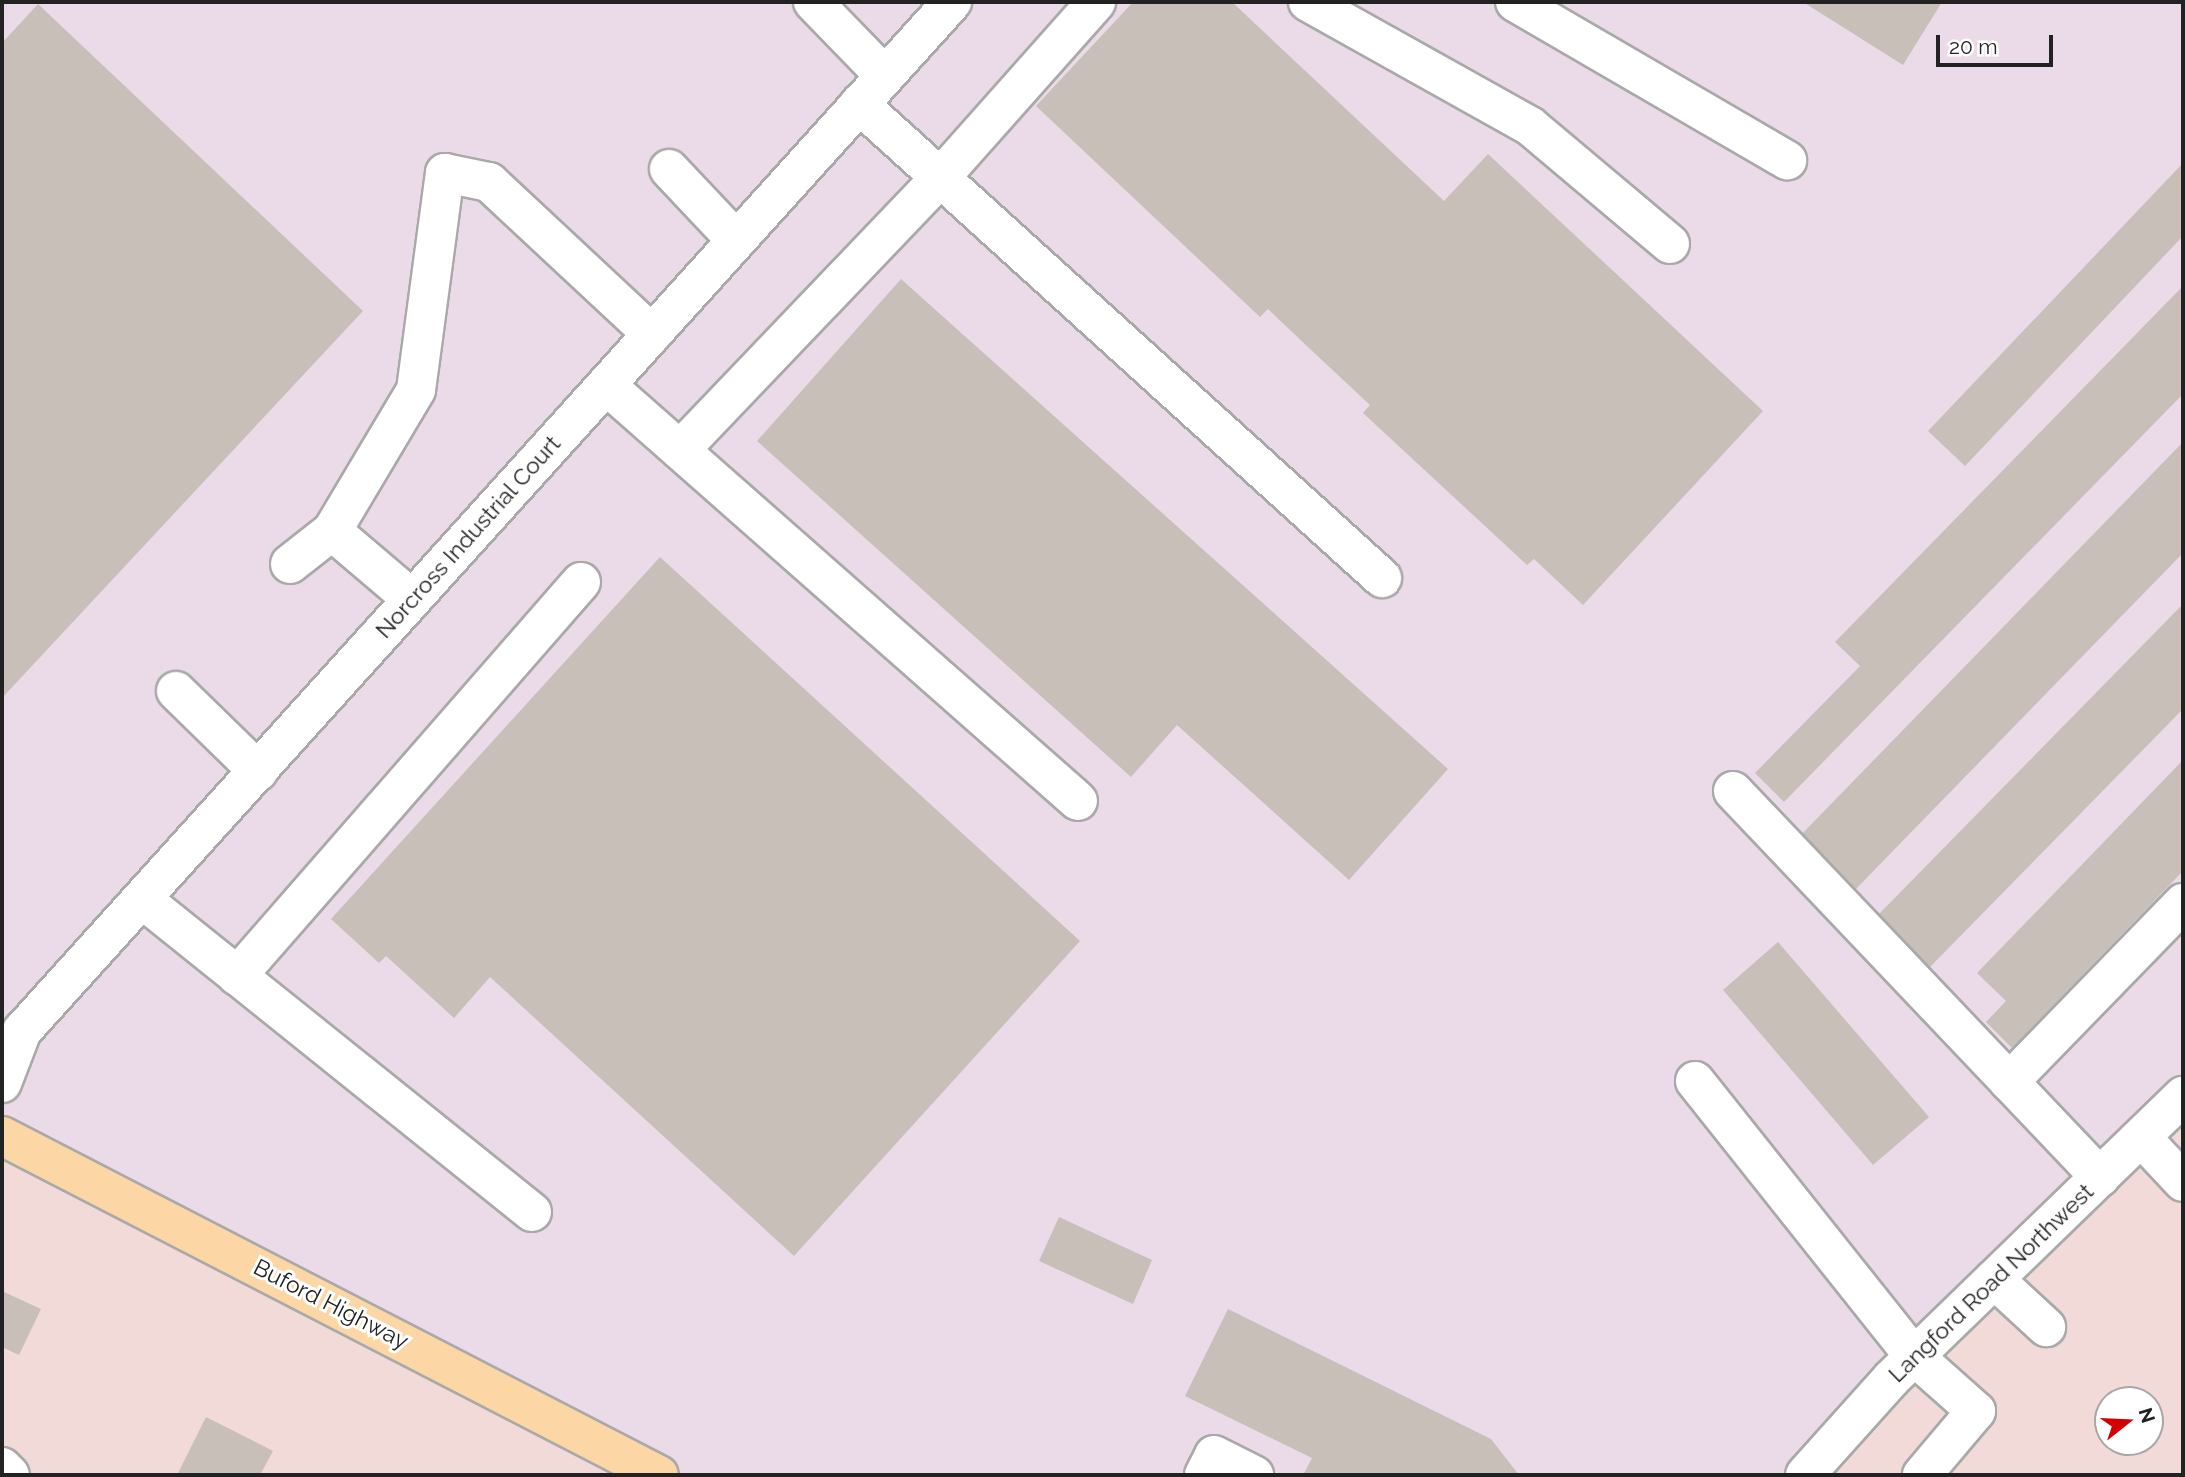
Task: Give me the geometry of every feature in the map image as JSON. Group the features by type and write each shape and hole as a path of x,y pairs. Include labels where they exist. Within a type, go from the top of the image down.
{"main road":[{"name":"Buford Highway","path":"2,1136 653,1473"}],"street":[{"path":"813,2 885,76"},
{"path":"680,450 940,177 1096,2"},
{"path":"1308,2 1530,126 1670,244"},
{"path":"1516,2 1787,160"},
{"name":"Norcross Industrial Court","path":"2,1083 22,1031 885,76 930,11"},
{"path":"859,104 1381,578"},
{"path":"669,169 736,240"},
{"path":"290,564 332,531 416,390 445,173 489,182 652,334"},
{"path":"606,385 1078,802"},
{"path":"332,531 412,599"},
{"path":"237,976 581,582"},
{"path":"176,691 258,771"},
{"path":"1733,791 2100,1177"},
{"path":"142,899 533,1212"},
{"path":"2009,1082 2183,903"},
{"path":"1695,1081 1914,1356 1976,1411 1922,1475"},
{"name":"Langford Road Northwest","path":"1805,1475 1914,1356 2183,1097"},
{"path":"2141,1138 2183,1182"},
{"path":"1994,1279 2046,1327"},
{"path":"1204,1475 1214,1455 1254,1475"},
{"path":"2,1467 10,1475"}],"shaded area":[{"path":"2,2 2183,2 2183,1078 1822,1475 672,1475 2,1110"},
{"path":"2183,1078 2183,1475 1822,1475"},
{"path":"2,1110 604,1437 672,1475 2,1475"}],"building":[{"path":"1133,2 1232,2 1444,201 1488,154 1763,411 1583,605 1534,559 1527,565 1363,413 1370,405 1268,309 1260,317 1036,106"},
{"path":"1803,2 1942,2 1903,65"},
{"path":"38,4 363,311 2,698 2,43"},
{"path":"2183,163 2183,236 1965,466 1928,431"},
{"path":"901,279 1448,769 1349,880 1177,725 1131,777 757,441"},
{"path":"2183,286 2183,394 1784,802 1755,773 1860,666 1835,642"},
{"path":"2183,442 2183,553 1852,893 1797,839"},
{"path":"660,557 1080,941 794,1256 490,977 454,1018 386,956 379,963 331,919"},
{"path":"2183,604 2183,709 1930,967 1878,915"},
{"path":"2183,760 2183,871 2012,1048 1986,1022 2006,1001 1977,973"},
{"path":"1778,942 1929,1117 1873,1165 1723,990"},
{"path":"1059,1217 1152,1260 1133,1304 1039,1261"},
{"path":"2,1291 41,1309 19,1355 2,1347"},
{"path":"1228,1309 1491,1439 1519,1475 1303,1475 1312,1458 1185,1396"},
{"path":"206,1417 273,1451 260,1475 177,1475"}]}
